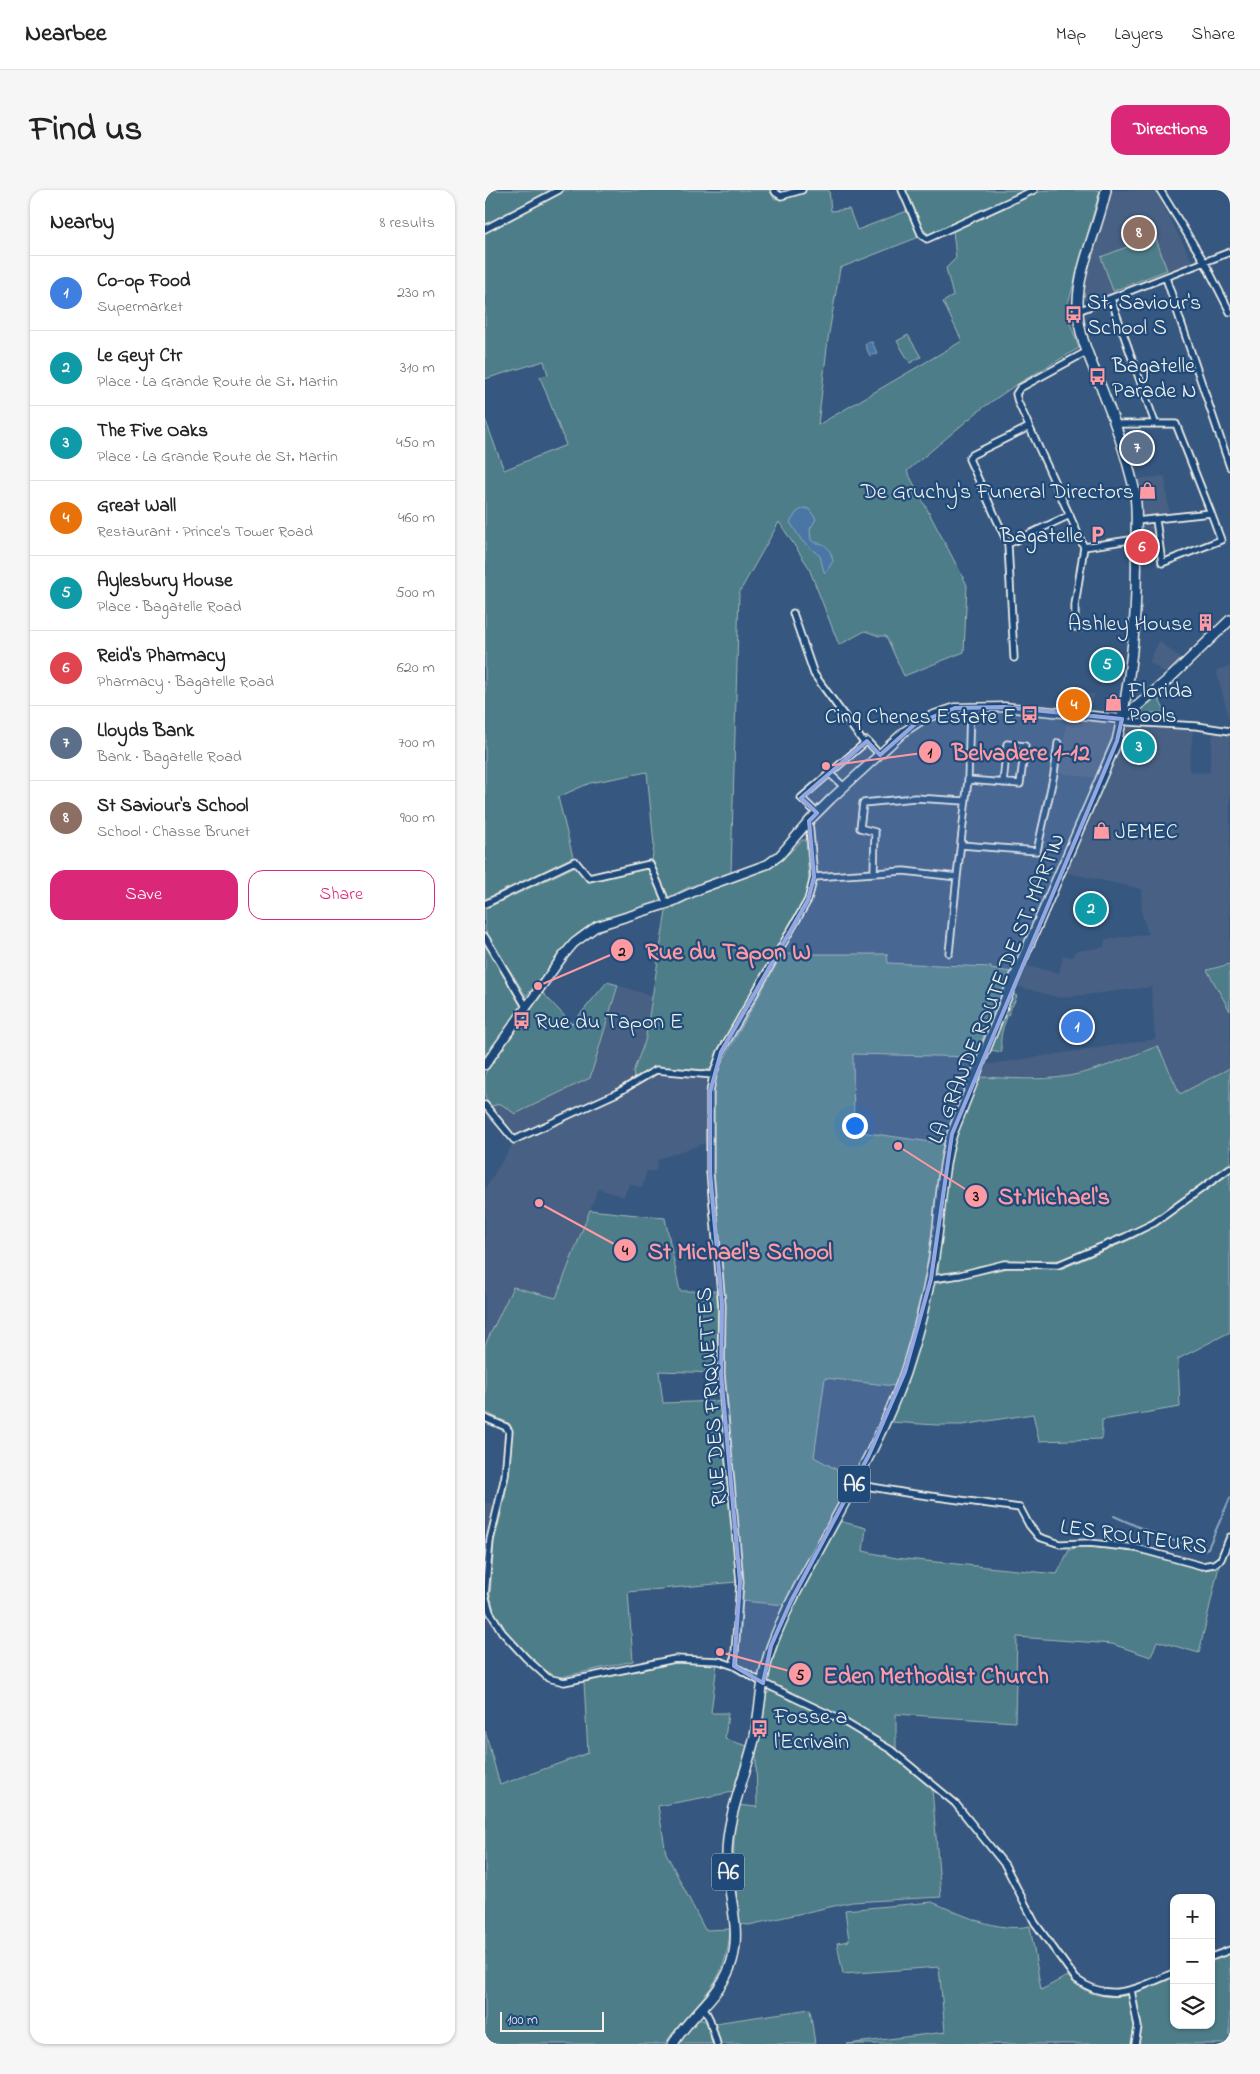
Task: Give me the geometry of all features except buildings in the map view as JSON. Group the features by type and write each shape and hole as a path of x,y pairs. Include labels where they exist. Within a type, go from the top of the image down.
{"main road":[{"name":"A6","path":"1106,190 1081,277 1078,311 1079,329 1116,424 1134,486 1136,521 1135,617 1122,719"},
{"path":"485,1064 574,943 597,926 667,904 702,888 767,864 780,855 817,813 905,731 925,718 955,708 1004,707 1122,719 1141,704 1230,620"},
{"path":"1125,698 1133,706 1141,704"},
{"name":"LA GRANDE ROUTE DE ST. MARTIN","path":"931,1280 946,1160 952,1134 1010,988 1117,741 1122,719"},
{"name":"A6","path":"673,2044 679,2034 704,2008 724,1982 733,1961 736,1929 727,1860 728,1836 732,1810 754,1741 771,1646 791,1601 854,1484 890,1412 905,1372 931,1280"}],"street":[{"path":"485,229 559,190"},
{"path":"775,190 781,196 802,190"},
{"path":"902,190 921,234 927,239 1034,190"},
{"path":"1160,190 1205,263 1230,312"},
{"path":"1078,311 1230,252"},
{"path":"1166,278 1230,467"},
{"path":"1111,299 1155,423"},
{"path":"1083,627 1075,627 1075,605 1084,547 1017,402 1016,394 1020,388 1087,352"},
{"path":"1116,424 1177,424 1221,540 1162,563 1156,520"},
{"path":"1014,658 1008,544 969,459 972,455 1029,427"},
{"path":"1136,521 1211,513"},
{"path":"1008,544 1070,515"},
{"path":"1084,547 1136,539"},
{"path":"793,613 814,674 864,743"},
{"path":"949,953 968,780 970,707"},
{"path":"1122,719 1128,722 1197,726 1230,731"},
{"path":"817,813 801,798 867,741 880,755"},
{"path":"961,845 1037,851 1054,774 1058,743"},
{"path":"968,780 1003,783 1020,784 1025,746 1007,744 1003,783"},
{"path":"829,773 841,784"},
{"path":"874,872 875,832 860,828 863,803 915,798 965,800"},
{"name":"RUE DES FRIQUETTES","path":"734,1666 740,1582 721,1374 722,1305 710,1173 710,1092 713,1075 721,1052 808,900 814,877 809,821"},
{"path":"485,904 575,861 589,878 650,864 667,904"},
{"path":"814,877 904,871 957,877"},
{"path":"485,937 527,1008"},
{"path":"485,1105 514,1140 617,1093 656,1070 713,1075"},
{"path":"931,1280 960,1276 1004,1264 1058,1265 1154,1223 1230,1168"},
{"path":"485,1418 505,1427 509,1431 505,1476 491,1540 485,1595 490,1612 502,1632 548,1678 563,1682 675,1659 719,1661 734,1666 763,1683 841,1720 891,1750 955,1803 1000,1858 1011,1875 1035,1923 1076,1979 1085,1986 1104,1992 1122,1993 1170,1975"},
{"name":"LES ROUTEURS","path":"854,1484 1020,1508 1034,1532 1046,1540 1060,1544 1089,1544 1136,1548 1202,1566 1214,1564 1221,1559 1230,1537"},
{"path":"1215,1956 1230,1950"},
{"path":"1131,1990 1138,2027 1135,2044"},
{"path":"704,2008 711,2020 717,2044"}],"highlighted area":[{"path":"1004,707 1122,719 1117,741 952,1134 931,1279 905,1372 869,1455 791,1601 771,1646 763,1683 734,1666 740,1582 721,1374 722,1305 710,1173 710,1092 721,1052 808,900 814,877 809,821 817,813 801,798 867,741 880,755 915,724 955,708"}],"shaded area":[{"path":"1111,190 1155,190 1194,264 1090,304 1084,298 1088,271"},
{"path":"867,342 872,342 877,353 870,356 865,345"},
{"path":"1165,476 1169,512 1139,517 1137,479"},
{"path":"804,508 809,509 816,519 810,529 811,540 815,543 823,544 831,554 833,561 826,572 824,572 820,556 802,541 790,522 797,512"},
{"path":"1139,526 1152,526 1154,559 1140,559"},
{"path":"1159,641 1183,660 1167,675 1149,662"},
{"path":"1230,666 1230,722 1216,670"},
{"path":"1065,691 1095,694 1089,711 1063,710"},
{"path":"1074,719 1104,721 1112,727 1111,741 1096,778 1060,773 1066,724 1074,724"},
{"path":"1132,726 1193,730 1189,771 1209,773 1213,731 1230,734 1230,964 1205,969 1208,971 1230,1011 1230,1068 1180,1094 1110,1065 1068,1076 979,1077 984,1065 1155,1039 1151,987 1060,998 1016,986 1024,965 1059,973 1063,955 1073,957 1075,951 1104,947 1105,939 1148,934 1142,915 1141,889 1067,873 1115,761 1125,731"},
{"path":"618,985 652,996 645,1041 633,1072 634,1078 609,1093 516,1136 491,1106 590,1078"},
{"path":"656,1073 706,1077 706,1143 658,1159 656,1171 647,1171 642,1188 629,1184 624,1197 598,1189 556,1299 485,1345 485,1189 513,1143 617,1095"},
{"path":"485,1502 494,1504 487,1538 485,1562"}],"green space":[{"path":"485,190 553,190 485,226"},
{"path":"565,190 771,190 774,199 789,197 807,190 829,190 831,211 849,209 857,230 907,211 919,237 840,268 828,339 818,425 962,341 943,302 953,296 946,268 956,258 953,230 1044,190 1100,190 1068,304 1069,320 1079,348 1014,386 981,409 907,471 967,585 964,652 904,676 886,636 879,636 865,631 839,645 808,566 779,522 739,593 731,873 689,887 669,897 666,896 661,888 652,860 654,845 647,772 590,783 558,797 573,857 485,899 485,419 504,470 566,445 540,377 548,375 544,361 485,379 485,231"},
{"path":"906,190 1026,190 929,234 923,229"},
{"path":"1155,236 1167,270 1113,291 1101,257"},
{"path":"908,335 921,357 910,363 897,341"},
{"path":"1157,695 1165,712 1151,713 1151,722 1137,721 1133,718"},
{"path":"802,840 806,840 809,881 805,898 709,1070 657,1067 634,1078 633,1072 645,1041 666,911 709,890 773,865 793,850"},
{"path":"576,866 589,882 649,867 661,896 659,902 595,922 576,935 526,996 485,930 485,909"},
{"path":"485,943 521,1007 485,1056"},
{"path":"782,954 887,954 888,963 991,967 991,969 1011,972 975,1057 853,1054 854,1131 945,1144 926,1278 900,1372 894,1386 825,1378 814,1457 852,1478 785,1605 742,1601 742,1582 725,1393 726,1307 712,1171 714,1080"},
{"path":"1230,964 1230,1011 1207,970"},
{"path":"607,982 618,985 590,1078 515,1114 501,1104 491,1106 485,1098 485,1073 543,993 572,1024"},
{"path":"1012,994 1017,996 1002,1030 1002,1052 990,1050"},
{"path":"1158,1046 1180,1094 1230,1068 1230,1164 1151,1220 1125,1234 1060,1260 1004,1262 978,1266 956,1274 938,1273 950,1151 979,1077 1058,1078 1103,1067"},
{"path":"1230,1173 1230,1332 1178,1359 1180,1407 1102,1420 1102,1439 1039,1441 1033,1414 962,1425 891,1422 912,1361 933,1286 938,1283 1013,1267 1061,1269 1134,1238 1159,1224"},
{"path":"590,1210 665,1218 680,1291 717,1291 718,1373 659,1371 663,1403 721,1401 737,1582 628,1592 633,1661 557,1678 542,1668 510,1637 494,1611 490,1595 494,1542 505,1498 512,1432 510,1424 485,1412 485,1345 513,1287 556,1298"},
{"path":"839,1521 866,1528 863,1551 896,1558 1057,1574 1069,1550 1081,1546 1136,1552 1206,1570 1219,1566 1199,1653 1157,1641 1151,1657 1112,1644 1017,1637 1015,1722 896,1714 896,1750 816,1704 767,1683 777,1642 799,1595"},
{"path":"672,1662 717,1664 711,1713 728,1713 725,1739 747,1746 733,1792 658,1806 666,1853 705,1930 730,1929 728,1949 723,1966 716,1980 665,2044 485,2044 485,1731 500,1785 588,1753 584,1682"},
{"path":"771,1691 828,1717 888,1752 932,1788 941,1897 852,1902 749,1925 740,1924 734,1864 737,1805 757,1807 756,1754 766,1694"},
{"path":"932,1902 992,1925 1005,1927 1030,1926 1041,1990 1067,1976 1080,1987 1095,1994 1112,1997 1129,1995 1136,2028 1133,2044 847,2044 945,2032 939,1967 843,1974 837,1943 849,1941 845,1910"},
{"path":"1230,1953 1230,2044 1138,2044 1142,2028 1134,1992 1170,1978 1170,2029 1215,2029 1215,1959"},
{"path":"810,2009 815,2044 720,2044 715,2023"},
{"path":"698,2020 704,2020 708,2025 712,2044 679,2044 683,2036"}],"waterway":[{"path":"1114,1516 1159,1536 1203,1550 1208,1548 1230,1498"}],"place":[{"name":"St Saviour's School","path":"1139,233"},
{"name":"St. Saviour's School S","path":"1073,314"},
{"name":"Bagatelle Parade N","path":"1098,377"},
{"name":"Lloyds Bank","path":"1137,448"},
{"name":"De Gruchy's Funeral Directors","path":"1148,490"},
{"name":"Bagatelle","path":"1097,534"},
{"name":"Reid's Pharmacy","path":"1142,547"},
{"name":"Ashley House","path":"1206,622"},
{"name":"Aylesbury House","path":"1107,665"},
{"name":"Florida Pools","path":"1114,702"},
{"name":"Great Wall","path":"1074,705"},
{"name":"Cinq Chenes Estate E","path":"1030,715"},
{"name":"The Five Oaks","path":"1139,747"},
{"name":"Belvadere 1-12","path":"826,766"},
{"name":"JEMEC","path":"1101,830"},
{"name":"Le Geyt Ctr","path":"1091,909"},
{"name":"Rue du Tapon W","path":"538,986"},
{"name":"Rue du Tapon E","path":"521,1020"},
{"name":"Co-op Food","path":"1077,1027"},
{"name":"St.Michael's","path":"898,1146"},
{"name":"St Michael's School","path":"539,1203"},
{"name":"Eden Methodist Church","path":"720,1652"},
{"name":"Fosse a l'Ecrivain","path":"760,1728"}]}
